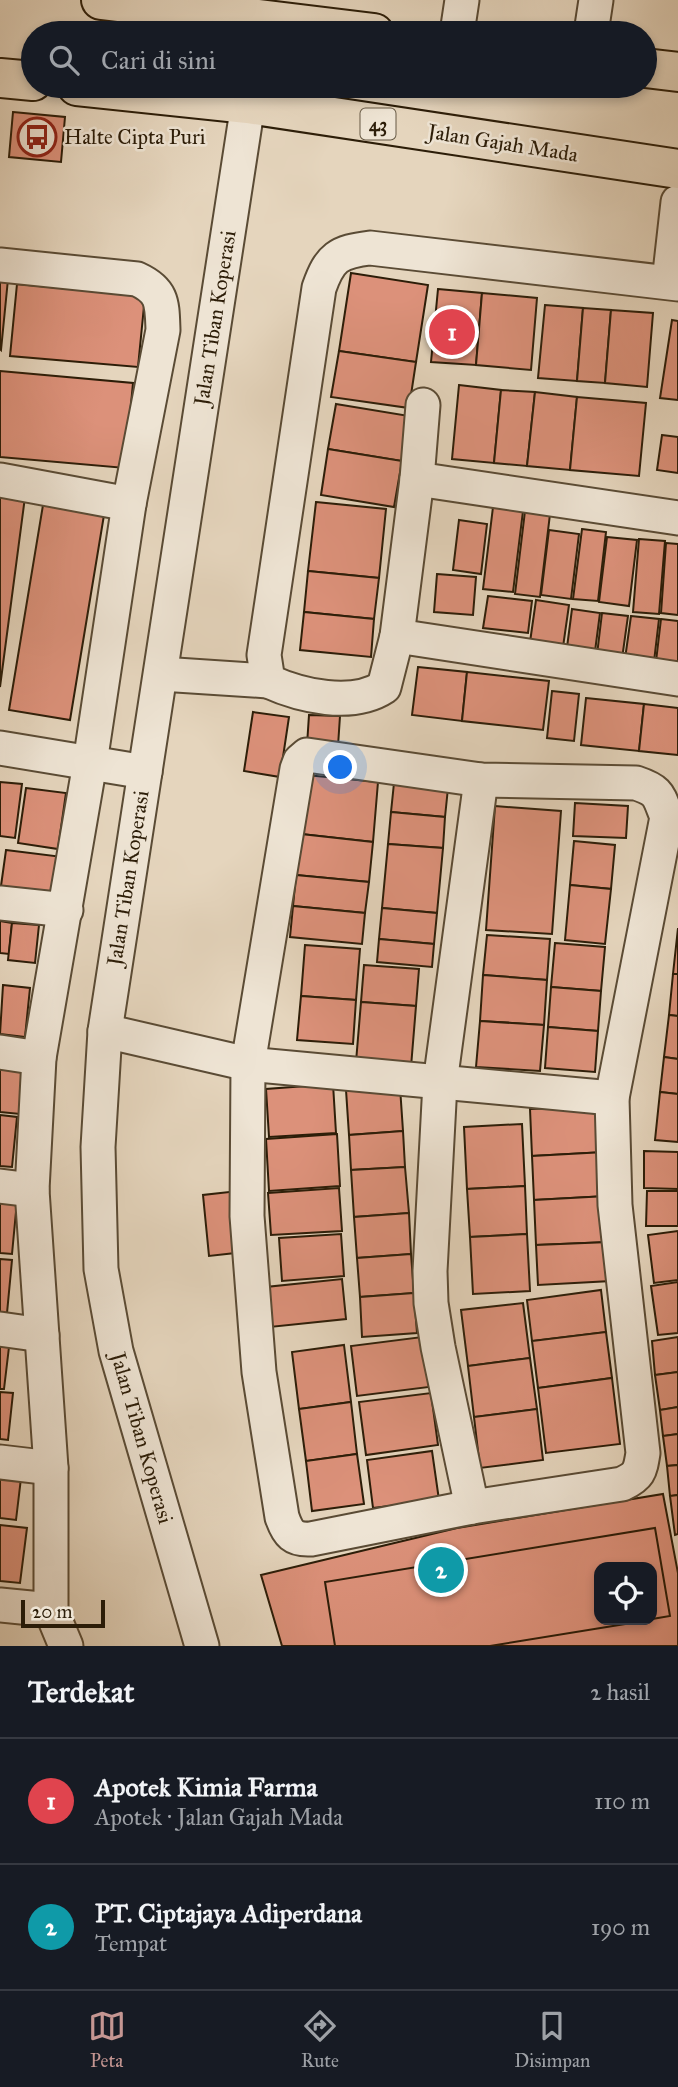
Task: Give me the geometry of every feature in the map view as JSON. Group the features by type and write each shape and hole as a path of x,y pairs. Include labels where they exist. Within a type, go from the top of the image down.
{"highway":[{"path":"101,0 298,12 331,21"},
{"path":"657,69 678,72"},
{"path":"0,78 21,80"},
{"name":"Jalan Gajah Mada","path":"191,98 248,104 678,169"}],"street":[{"path":"459,21 462,0"},
{"path":"593,21 596,0"},
{"name":"Jalan Tiban Koperasi","path":"202,1646 116,1351 101,1269 98,1147 105,1031 248,104"},
{"path":"268,681 264,655 319,288 325,270 334,258 350,250 370,248 674,283 678,202"},
{"path":"0,265 137,279 157,292 162,308 163,330 129,504 66,910 16,1188 42,1335 51,1468 51,1611 66,1646"},
{"path":"161,674 268,681 285,688 323,696 359,698 384,687 397,636 423,405"},
{"path":"416,479 678,518"},
{"path":"0,480 129,504"},
{"path":"397,636 678,679"},
{"path":"0,748 145,772"},
{"path":"307,755 481,780 636,783 653,789 661,800 667,817 612,1098 615,1205 643,1453 636,1477 622,1484 472,1507 311,1539 292,1537 282,1517 259,1372 247,1216 248,1064 300,761 307,755"},
{"path":"472,1507 438,1347 431,1303 430,1271 440,1083 481,780"},
{"path":"0,903 66,910"},
{"path":"105,1031 248,1064 612,1098"},
{"path":"0,1052 39,1058"},
{"path":"0,1329 42,1335"},
{"path":"0,1462 51,1468"},
{"path":"0,1605 51,1611"}],"building":[{"name":"Halte Cipta Puri","path":"13,112 65,117 61,162 9,157"},
{"path":"0,268 9,269 1,350 0,349"},
{"path":"351,273 428,285 416,362 339,351"},
{"path":"17,284 145,296 138,367 10,356"},
{"path":"438,289 482,293 476,365 431,362"},
{"path":"482,293 537,298 531,370 476,365"},
{"path":"545,305 583,308 577,381 538,378"},
{"path":"583,308 611,310 605,383 577,381"},
{"path":"611,310 653,313 647,387 605,383"},
{"path":"672,320 678,321 678,400 660,398"},
{"path":"339,351 416,362 409,408 331,397"},
{"path":"0,371 133,383 125,468 0,457"},
{"path":"459,385 501,390 494,463 452,459"},
{"path":"501,390 535,392 527,466 494,463"},
{"path":"535,392 577,397 570,470 527,466"},
{"path":"577,397 646,403 639,476 570,470"},
{"path":"336,404 409,416 402,461 328,449"},
{"path":"662,435 678,437 678,473 657,470"},
{"path":"328,449 402,461 394,507 321,495"},
{"path":"0,494 25,497 0,687"},
{"path":"44,499 105,509 70,720 9,710"},
{"path":"316,502 386,509 379,578 308,571"},
{"path":"493,507 523,511 513,592 483,589"},
{"path":"525,511 550,514 540,597 515,594"},
{"path":"459,520 487,524 481,574 453,570"},
{"path":"582,529 606,532 598,601 573,599"},
{"path":"549,530 579,534 571,599 541,595"},
{"path":"607,537 637,540 629,606 599,602"},
{"path":"639,539 665,541 659,614 633,612"},
{"path":"666,543 678,544 678,615 661,613"},
{"path":"308,571 379,578 374,619 304,612"},
{"path":"437,574 476,577 473,615 434,612"},
{"path":"488,596 532,601 528,633 483,628"},
{"path":"536,600 569,605 562,654 529,649"},
{"path":"572,609 600,613 594,659 566,655"},
{"path":"304,612 374,619 371,657 300,650"},
{"path":"602,613 628,616 621,666 596,663"},
{"path":"631,616 659,619 653,670 624,666"},
{"path":"661,619 678,621 678,673 655,670"},
{"path":"418,667 467,672 462,721 412,715"},
{"path":"467,672 549,681 543,730 462,721"},
{"path":"552,691 579,694 574,741 547,738"},
{"path":"586,698 644,704 639,751 581,745"},
{"path":"644,704 678,708 678,755 639,751"},
{"path":"253,712 289,717 280,777 244,771"},
{"path":"309,715 340,716 338,746 307,745"},
{"path":"306,775 378,782 373,842 301,834"},
{"path":"0,782 22,784 15,838 0,836"},
{"path":"394,783 448,788 445,817 391,812"},
{"path":"26,788 66,793 58,849 18,843"},
{"path":"575,803 628,806 626,838 573,836"},
{"path":"495,806 561,811 552,934 486,930"},
{"path":"391,812 445,817 443,848 388,844"},
{"path":"301,834 373,842 369,882 296,875"},
{"path":"574,841 615,845 611,889 570,885"},
{"path":"388,844 443,848 437,913 382,908"},
{"path":"6,850 63,857 56,904 0,893"},
{"path":"296,875 369,882 365,913 293,906"},
{"path":"570,885 611,889 605,944 565,940"},
{"path":"293,906 365,913 362,944 290,937"},
{"path":"382,908 437,913 434,944 379,939"},
{"path":"0,921 12,923 9,954 0,953"},
{"path":"12,923 39,925 35,963 8,960"},
{"path":"678,928 678,974 673,974"},
{"path":"487,935 550,939 547,980 483,975"},
{"path":"379,939 434,944 432,967 377,962"},
{"path":"555,943 605,947 601,991 551,987"},
{"path":"305,945 360,949 356,1000 301,996"},
{"path":"364,965 419,969 416,1006 361,1002"},
{"path":"673,974 678,974 678,1016 669,1015"},
{"path":"483,975 547,980 544,1025 480,1021"},
{"path":"3,985 30,988 25,1037 0,1034"},
{"path":"551,987 601,991 598,1031 548,1027"},
{"path":"301,996 356,1000 353,1044 297,1040"},
{"path":"361,1002 416,1006 411,1067 356,1062"},
{"path":"669,1015 678,1016 678,1059 664,1057"},
{"path":"480,1021 544,1025 540,1071 476,1067"},
{"path":"548,1027 598,1031 595,1072 545,1068"},
{"path":"664,1057 678,1059 678,1094 660,1092"},
{"path":"0,1068 24,1071 20,1114 0,1112"},
{"path":"333,1084 336,1133 269,1137 266,1089"},
{"path":"400,1087 403,1131 349,1135 346,1090"},
{"path":"660,1092 678,1094 678,1142 655,1140"},
{"path":"602,1106 605,1152 532,1156 530,1109"},
{"path":"0,1115 17,1117 12,1167 0,1166"},
{"path":"522,1124 525,1186 467,1189 464,1127"},
{"path":"403,1131 405,1167 351,1170 349,1135"},
{"path":"337,1134 340,1186 269,1191 266,1139"},
{"path":"644,1151 678,1152 678,1189 644,1188"},
{"path":"605,1152 607,1196 534,1200 532,1156"},
{"path":"405,1167 409,1213 354,1217 351,1170"},
{"path":"525,1186 527,1234 470,1237 467,1189"},
{"path":"339,1188 342,1231 271,1235 268,1193"},
{"path":"238,1191 244,1252 209,1256 203,1195"},
{"path":"647,1191 678,1191 678,1226 646,1226"},
{"path":"607,1196 609,1242 536,1245 534,1200"},
{"path":"0,1199 17,1201 12,1254 0,1253"},
{"path":"409,1213 411,1254 357,1258 354,1217"},
{"path":"678,1231 678,1280 654,1283 648,1235"},
{"path":"341,1234 344,1276 282,1281 279,1238"},
{"path":"527,1234 530,1291 473,1294 470,1237"},
{"path":"609,1242 611,1281 538,1285 536,1245"},
{"path":"411,1254 414,1293 360,1297 357,1258"},
{"path":"0,1259 12,1260 7,1313 0,1312"},
{"path":"342,1279 346,1319 270,1327 266,1287"},
{"path":"678,1282 678,1333 658,1335 651,1286"},
{"path":"601,1290 606,1332 532,1341 527,1300"},
{"path":"414,1293 417,1333 362,1337 360,1297"},
{"path":"523,1303 530,1358 468,1366 461,1310"},
{"path":"606,1332 612,1378 538,1388 532,1341"},
{"path":"422,1337 429,1387 357,1396 351,1346"},
{"path":"678,1337 678,1372 655,1375 652,1341"},
{"path":"344,1345 351,1402 299,1409 292,1352"},
{"path":"0,1346 9,1347 4,1389 0,1389"},
{"path":"530,1358 537,1409 474,1417 468,1366"},
{"path":"678,1372 678,1407 660,1410 655,1375"},
{"path":"612,1378 620,1444 546,1453 538,1388"},
{"path":"0,1392 13,1393 8,1440 0,1439"},
{"path":"431,1393 438,1445 366,1455 359,1402"},
{"path":"351,1402 357,1454 306,1461 299,1409"},
{"path":"678,1407 678,1434 663,1436 660,1410"},
{"path":"537,1409 543,1460 480,1468 474,1417"},
{"path":"678,1434 678,1465 667,1466 663,1436"},
{"path":"432,1451 439,1500 373,1508 367,1460"},
{"path":"357,1454 364,1504 312,1511 306,1461"},
{"path":"678,1465 678,1495 670,1496 667,1466"},
{"path":"0,1475 21,1478 16,1520 0,1518"},
{"path":"663,1494 678,1573 678,1646 282,1646 261,1575 457,1528"},
{"path":"678,1495 678,1534 675,1535 670,1496"},
{"path":"0,1525 27,1528 20,1583 0,1581"},
{"path":"655,1528 670,1616 657,1618 657,1562 594,1562 594,1625 619,1625 490,1646 335,1646 325,1582"}],"place":[{"name":"Halte Cipta Puri","path":"37,137"},
{"name":"Apotek Kimia Farma","path":"452,332"},
{"name":"PT. Ciptajaya Adiperdana","path":"441,1570"}]}
